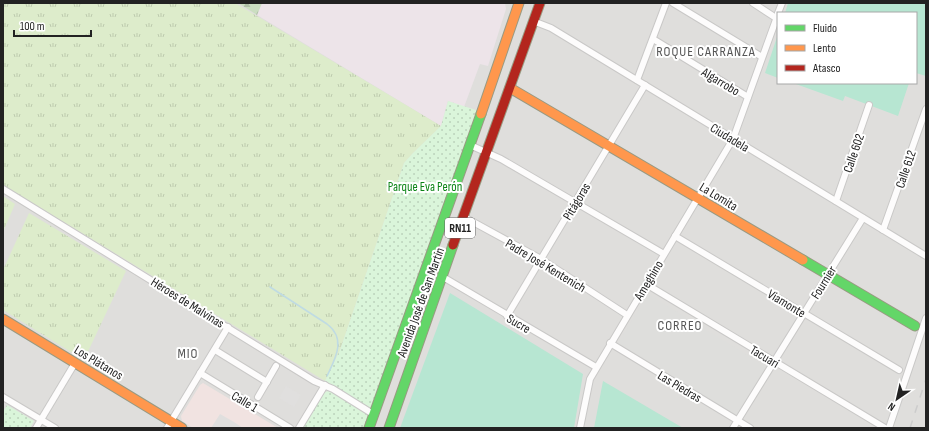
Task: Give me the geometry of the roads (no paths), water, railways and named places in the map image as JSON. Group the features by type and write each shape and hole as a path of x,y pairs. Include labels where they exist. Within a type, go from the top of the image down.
{"main road":[{"name":"Avenida José de San Martín","path":"389,428 540,3"},
{"name":"Avenida José de San Martín","path":"369,428 470,146 518,4"},
{"name":"La Lomita","path":"510,88 915,326"},
{"name":"Los Plátanos","path":"3,319 75,363 169,425 182,428"}],"street":[{"path":"637,80 666,3"},
{"path":"673,3 762,57"},
{"path":"753,3 777,15"},
{"name":"Ameghino","path":"580,428 590,379 596,367 733,139 777,18"},
{"name":"Ciudadela","path":"533,22 551,28 926,256"},
{"name":"Algarrobo","path":"653,39 748,97"},
{"name":"Pitágoras","path":"507,316 645,85"},
{"name":"Calle 602","path":"836,201 869,105"},
{"name":"Calle 612","path":"883,230 926,109"},
{"path":"470,146 501,159 664,254"},
{"name":"Héroes de Malvinas","path":"3,189 314,381 325,385 373,414"},
{"name":"Padre José Kentenich","path":"464,217 541,259 627,315"},
{"name":"Fournier","path":"733,428 863,218"},
{"name":"Viamonte","path":"675,236 899,370"},
{"name":"Sucre","path":"443,277 596,367"},
{"name":"Tacuari","path":"646,284 885,428"},
{"path":"889,428 926,318"},
{"path":"169,425 228,327"},
{"name":"Las Piedras","path":"610,343 750,428"},
{"path":"214,350 267,382"},
{"path":"36,428 75,363"},
{"path":"258,397 276,366"},
{"name":"Calle 1","path":"200,373 290,428"},
{"path":"299,428 325,385"},
{"path":"3,396 55,428"}],"waterway":[{"path":"270,287 327,324 337,336 338,349 327,376"}],"railway":[{"path":"910,428 926,379"}],"district":[{"name":"ROQUE CARRANZA","path":"706,51"},
{"name":"CORREO","path":"680,325"},
{"name":"MIO","path":"188,353"}],"park label":[{"name":"Parque Eva Perón","path":"425,186"}]}
